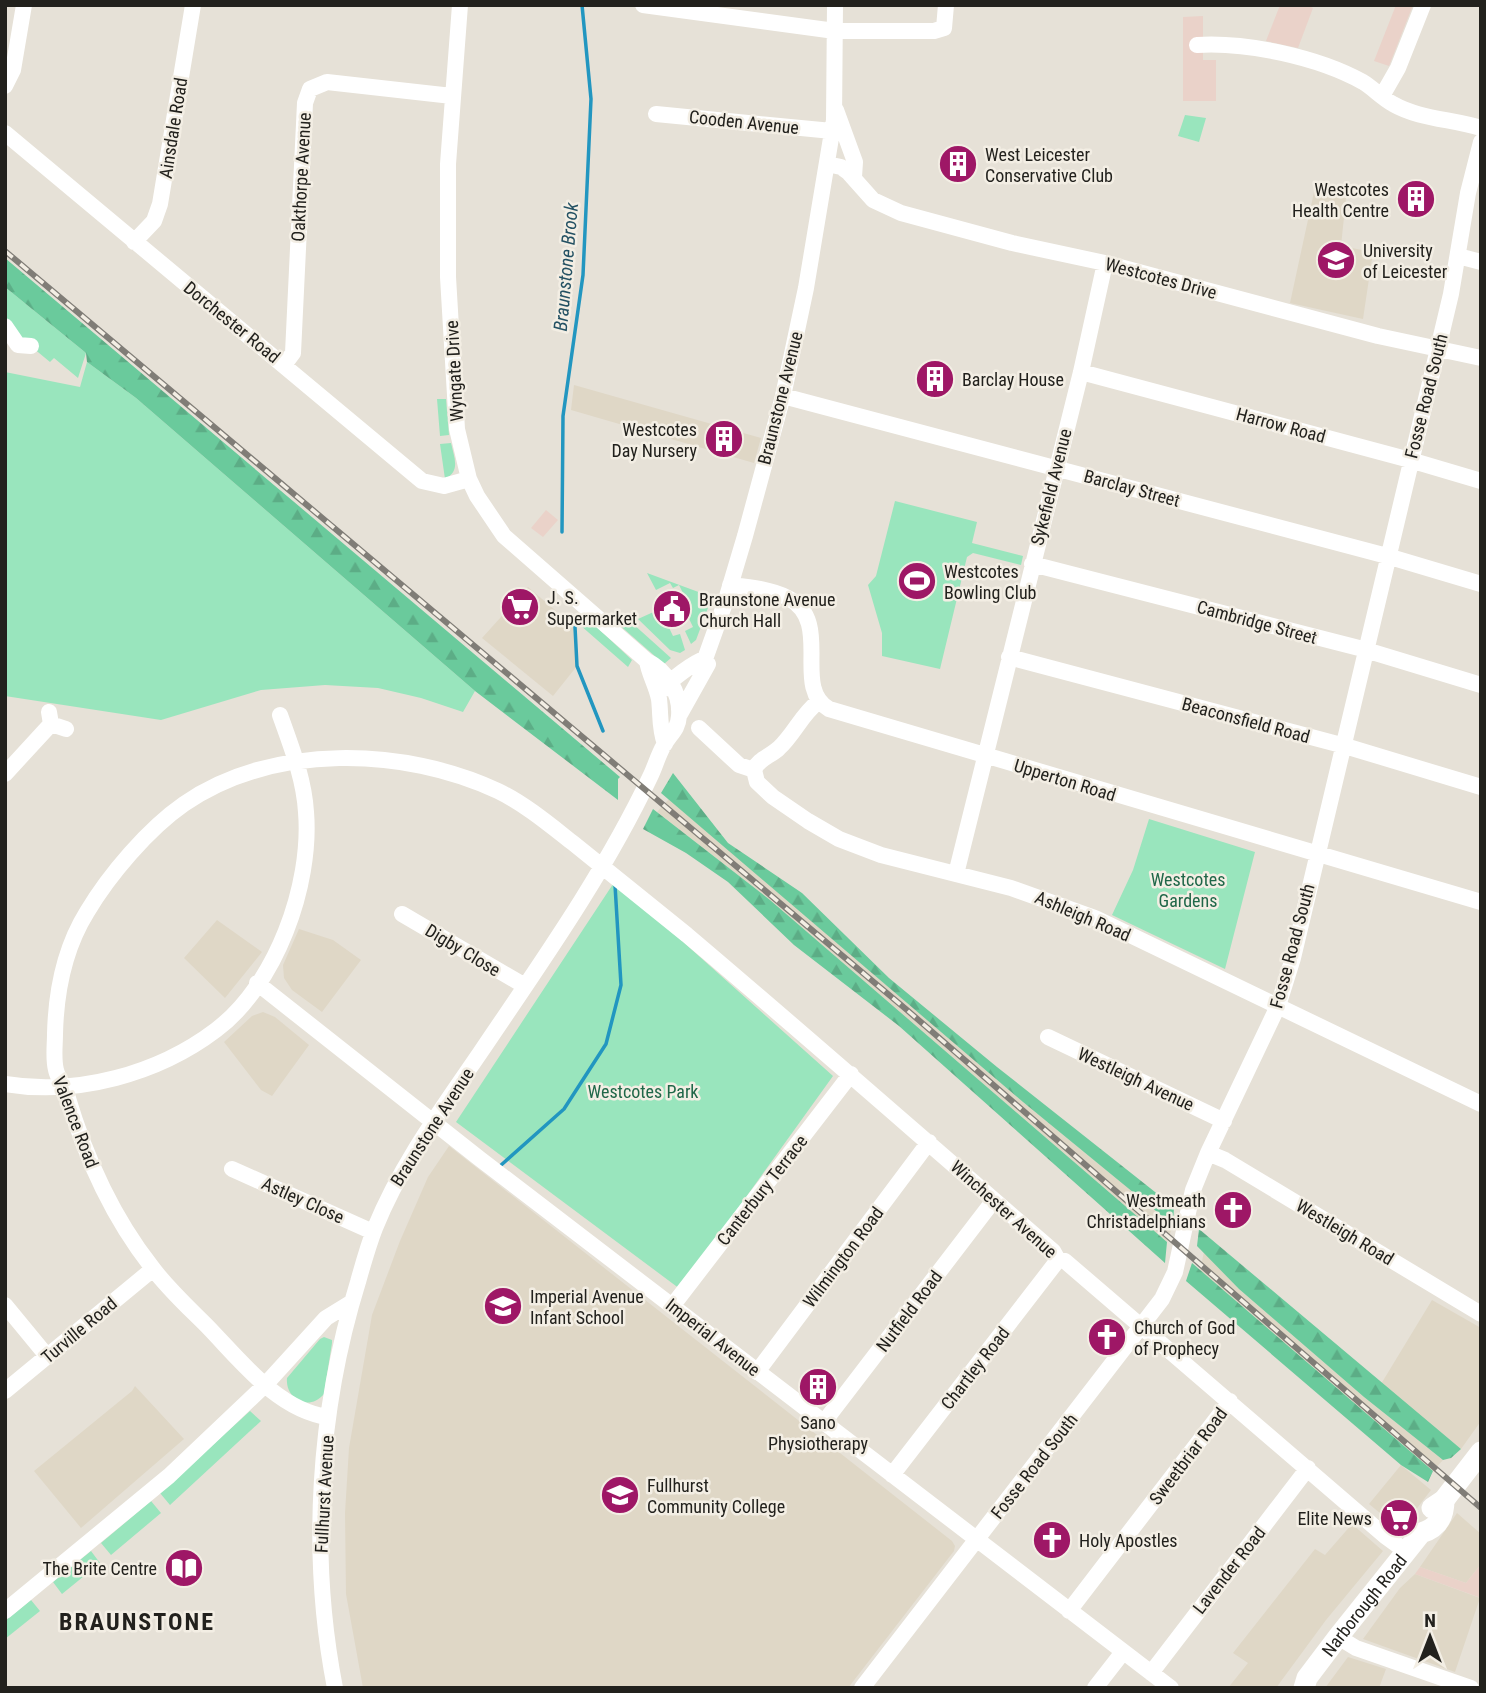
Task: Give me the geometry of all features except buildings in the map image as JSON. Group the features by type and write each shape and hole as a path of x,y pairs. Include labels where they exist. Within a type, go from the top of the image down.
{"main road":[{"name":"Narborough Road","path":"1300,1685 1422,1533 1420,1523 1432,1508 1444,1500 1481,1452"}],"street":[{"path":"5,86 13,70 24,5"},
{"name":"Ainsdale Road","path":"134,242 154,221 160,204 193,5"},
{"name":"Wyngate Drive","path":"460,5 452,96 448,276 457,429 469,479 504,536 646,661 659,667 666,688"},
{"path":"643,5 718,11 835,31 940,31 946,24 946,5"},
{"path":"832,131 835,108 835,5"},
{"path":"1382,96 1398,68 1423,5"},
{"path":"1197,45 1221,52 1250,47 1325,66 1362,82 1392,104 1420,115 1481,128"},
{"name":"Oakthorpe Avenue","path":"284,365 293,354 305,103 310,89 327,82 452,96"},
{"path":"835,108 855,162 854,177"},
{"name":"Cooden Avenue","path":"656,114 832,131"},
{"name":"Braunstone Avenue","path":"352,1302 373,1232 394,1184 433,1121 525,986 632,816 664,744 675,733 680,714 708,664 705,659 730,585 783,396 806,288 832,131"},
{"name":"Dorchester Road","path":"5,133 422,481 444,486 469,479"},
{"name":"Fosse Road South","path":"862,1688 1141,1327 1162,1299 1175,1272 1193,1190 1278,1006 1293,958 1438,349 1468,193 1481,142"},
{"name":"Westcotes Drive","path":"827,164 841,167 854,177 873,200 901,213 1013,243 1105,263 1378,336 1481,358"},
{"path":"1458,256 1481,262"},
{"name":"Sykefield Avenue","path":"956,874 1081,372 1105,263"},
{"path":"5,326 20,349"},
{"name":"Harrow Road","path":"1081,372 1481,481"},
{"name":"Barclay Street","path":"783,396 1387,556 1481,584"},
{"name":"Cambridge Street","path":"1032,564 1365,650 1481,685"},
{"path":"730,585 768,590 790,598 797,604 811,633 813,646 811,685 819,701 806,712 778,749 760,761 754,770"},
{"name":"Beaconsfield Road","path":"1009,657 1345,746 1481,787"},
{"path":"664,744 659,731 666,688 698,660 705,659"},
{"path":"666,688 680,691 698,684"},
{"path":"666,688 680,714"},
{"name":"Upperton Road","path":"819,701 829,709 1481,902"},
{"path":"5,1083 33,1087 64,1086 116,1078 158,1064 217,1029 237,1010 257,984 292,916 307,842 306,811 297,762 280,715"},
{"path":"5,774 55,722"},
{"name":"Ashleigh Road","path":"699,728 739,765 754,770 757,782 774,797 839,839 881,855 1011,888 1095,918 1481,1104"},
{"name":"Valence Road","path":"328,1418 304,1412 265,1385 153,1269 123,1226 100,1182 76,1124 64,1086 56,1074 58,990 70,946 79,926 100,890 137,846 183,804 236,776 297,762 337,757 400,760 456,774 503,793 601,866"},
{"name":"Winchester Avenue","path":"601,866 612,872 851,1074 1053,1251 1058,1260 1065,1261 1407,1552"},
{"name":"Digby Close","path":"402,914 525,986"},
{"name":"Imperial Avenue","path":"257,984 480,1159 1171,1688"},
{"name":"Westleigh Avenue","path":"1048,1037 1224,1121"},
{"name":"Canterbury Terrace","path":"673,1305 851,1074"},
{"name":"Wilmington Road","path":"757,1372 929,1142"},
{"name":"Westleigh Road","path":"1208,1153 1225,1160 1481,1314"},
{"name":"Astley Close","path":"232,1169 373,1232"},
{"name":"Nutfield Road","path":"824,1422 994,1200"},
{"name":"Chartley Road","path":"892,1475 1058,1260"},
{"name":"Turville Road","path":"5,1391 153,1269"},
{"path":"5,1611 169,1476 265,1385 326,1318 352,1302"},
{"name":"Fullhurst Avenue","path":"335,1688 322,1597 321,1503 334,1368 352,1302"},
{"path":"5,1305 47,1356"},
{"name":"Sweetbriar Road","path":"1069,1611 1230,1401"},
{"name":"Lavender Road","path":"1150,1672 1308,1468"},
{"path":"1338,1637 1356,1648 1471,1688"},
{"path":"1095,1688 1123,1652"}],"shaded area":[{"path":"1280,5 1307,5 1313,8 1298,48 1266,41"},
{"path":"1396,5 1413,5 1389,66 1374,61"},
{"path":"1203,16 1203,60 1216,60 1216,101 1183,101 1183,17"},
{"name":"University of Leicester","path":"1314,192 1346,198 1341,246 1373,252 1363,319 1290,303"},
{"path":"574,385 761,438 754,463 571,410"},
{"path":"546,510 558,520 543,537 531,528"},
{"path":"528,587 575,627 577,666 553,696 482,638"},
{"path":"669,799 1023,1102 1173,1225 1167,1242 770,900 657,812"},
{"path":"217,920 262,952 225,998 184,958"},
{"path":"299,929 333,940 361,960 322,1012 292,990 284,978 283,965"},
{"path":"263,1012 275,1017 309,1045 272,1096 261,1090 224,1042 252,1016"},
{"name":"Fullhurst Community College","path":"449,1146 952,1541 954,1551 848,1688 363,1688 346,1594 345,1513 349,1448 372,1315 428,1177"},
{"path":"1204,1252 1239,1289 1364,1397 1443,1460 1433,1471 1200,1270"},
{"path":"1432,1300 1481,1328 1481,1421 1461,1449 1381,1384"},
{"path":"135,1386 184,1439 81,1528 34,1471"},
{"path":"1401,1465 1431,1490 1402,1528 1397,1527 1369,1504"},
{"path":"1457,1513 1481,1534 1481,1564 1466,1583 1420,1567"},
{"path":"1352,1524 1383,1551 1326,1620 1276,1688 1228,1688 1248,1663 1233,1653 1315,1549 1325,1555"},
{"path":"1481,1564 1481,1598 1415,1574 1420,1567 1466,1583"},
{"path":"1415,1574 1480,1598 1455,1672 1363,1639 1400,1588"},
{"path":"1348,1657 1386,1669 1379,1688 1325,1688"}],"green space":[{"path":"1185,115 1206,118 1199,142 1178,136"},
{"path":"5,258 620,777 618,800 475,691 136,398 87,362 86,353 5,287"},
{"path":"5,287 86,353 78,378 54,358 50,362 21,338 5,319"},
{"path":"87,362 136,398 475,691 463,712 378,688 325,685 261,690 161,720 5,696 5,372 80,387"},
{"path":"437,399 446,399 449,435 440,436"},
{"path":"451,443 455,468 445,479 440,444"},
{"name":"Westcotes Bowling Club","path":"895,501 977,522 972,543 1023,556 1021,565 973,553 967,557 940,669 882,656 882,633 868,585 876,576"},
{"path":"647,573 712,597 696,640 691,644 685,631 693,627 681,602 686,599 679,585 673,588 670,583 656,590"},
{"path":"660,609 673,636 680,634 685,650 680,653 670,650 638,619"},
{"path":"622,614 671,658 664,664 617,623"},
{"path":"587,618 632,660 628,667 580,625"},
{"path":"673,773 728,843 802,893 889,978 1174,1207 1173,1225 1023,1102 661,793"},
{"path":"653,809 770,900 1167,1242 1165,1263 899,1026 794,945 728,882 686,853 643,829"},
{"name":"Westcotes Gardens","path":"1149,819 1255,852 1225,969 1112,915 1133,870"},
{"name":"Westcotes Park","path":"615,881 833,1076 680,1289 456,1122"},
{"path":"1199,1229 1461,1449 1451,1458 1443,1460 1364,1397 1239,1289 1197,1246"},
{"path":"1192,1263 1433,1471 1428,1482 1401,1465 1186,1281"},
{"path":"324,1337 332,1340 332,1343 324,1394 312,1402 299,1401 290,1392 287,1378"},
{"path":"250,1411 261,1421 170,1505 160,1493"},
{"path":"151,1501 161,1513 111,1555 101,1543"},
{"path":"91,1551 100,1563 62,1594 53,1582"},
{"path":"31,1600 40,1611 5,1639 5,1621"}],"waterway":[{"name":"Braunstone Brook","path":"562,532 563,416 583,275 591,99 582,5"},
{"name":"Braunstone Brook","path":"575,627 577,666 603,731"},
{"name":"Braunstone Brook","path":"500,1166 564,1109 606,1044 621,985 615,885"}],"railway":[{"path":"5,251 907,1010 1481,1508"}],"place":[{"name":"West Leicester Conservative Club","path":"958,164"},
{"name":"Westcotes Health Centre","path":"1416,199"},
{"name":"University of Leicester","path":"1336,260"},
{"name":"Barclay House","path":"935,379"},
{"name":"Westcotes Day Nursery","path":"724,439"},
{"name":"Westcotes Bowling Club","path":"917,581"},
{"name":"J. S. Supermarket","path":"520,607"},
{"name":"Braunstone Avenue Church Hall","path":"672,609"},
{"name":"Westmeath Christadelphians","path":"1233,1210"},
{"name":"Imperial Avenue Infant School","path":"503,1306"},
{"name":"Church of God of Prophecy","path":"1107,1337"},
{"name":"Sano Physiotherapy","path":"818,1387"},
{"name":"Fullhurst Community College","path":"620,1495"},
{"name":"Elite News","path":"1399,1518"},
{"name":"Holy Apostles","path":"1052,1540"},
{"name":"The Brite Centre","path":"184,1568"}],"district":[{"name":"BRAUNSTONE","path":"137,1622"}]}
